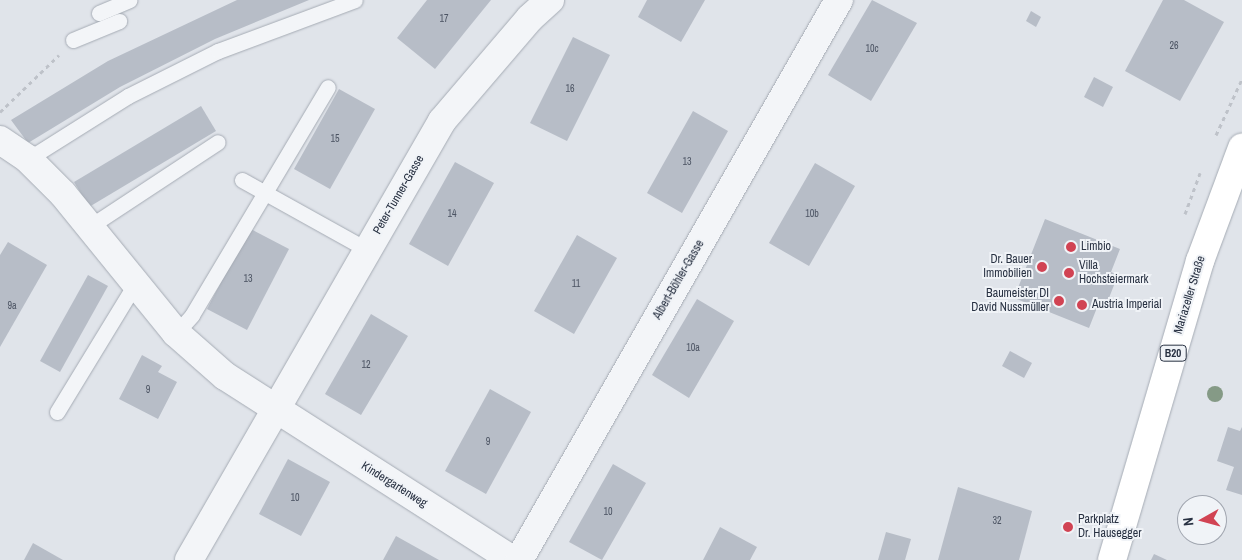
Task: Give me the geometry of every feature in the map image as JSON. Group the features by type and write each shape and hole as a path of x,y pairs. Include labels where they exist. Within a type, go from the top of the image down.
{"main road":[{"name":"Mariazeller Straße","path":"1112,560 1200,261 1242,148"}],"street":[{"name":"Peter-Tunner-Gasse","path":"189,560 442,122 530,18 550,0"},
{"name":"Albert-Böhler-Gasse","path":"519,560 839,0"},
{"path":"0,140 28,159 89,227 176,332 275,411"},
{"name":"Kindergartenweg","path":"275,411 513,560"}],"lane":[{"path":"99,13 129,0"},
{"path":"28,159 128,96 218,51 355,0"},
{"path":"73,40 119,21"},
{"path":"176,332 192,315 328,87"},
{"path":"89,227 218,142"},
{"path":"242,180 368,250"},
{"path":"57,412 135,284"}],"building":[{"path":"237,0 309,0 215,39 120,87 28,143 11,120 108,61"},
{"path":"427,0 491,0 435,69 397,38"},
{"path":"647,0 705,0 681,42 638,17"},
{"path":"872,0 917,23 871,101 828,75"},
{"path":"1163,0 1184,0 1224,22 1180,101 1125,71"},
{"path":"1031,11 1041,17 1036,27 1026,21"},
{"path":"573,37 610,55 567,141 530,123"},
{"path":"1094,77 1113,87 1103,107 1084,97"},
{"path":"339,89 375,109 330,189 294,169"},
{"path":"201,106 216,131 89,207 74,182"},
{"path":"693,111 728,131 682,213 647,193"},
{"path":"455,162 494,183 448,266 409,244"},
{"path":"815,163 855,186 809,266 769,243"},
{"name":"Villa Hochsteiermark","path":"1045,219 1120,249 1111,272 1118,275 1107,303 1100,300 1089,328 1014,298"},
{"path":"249,228 289,249 247,330 207,309"},
{"path":"577,235 617,258 574,334 534,311"},
{"path":"8,242 47,265 0,347 0,255"},
{"path":"88,275 108,286 60,372 40,361"},
{"path":"697,299 734,321 689,398 652,375"},
{"path":"371,314 408,336 361,415 325,394"},
{"path":"1010,351 1032,363 1024,378 1002,366"},
{"path":"142,355 162,366 158,372 177,382 158,419 119,399"},
{"path":"490,389 531,412 486,494 445,471"},
{"path":"1228,427 1240,431 1242,427 1242,495 1226,490 1234,467 1217,461"},
{"path":"288,459 330,482 301,536 259,514"},
{"path":"613,464 646,483 602,560 569,542"},
{"path":"958,487 1032,511 1019,560 938,560"},
{"path":"720,527 757,547 750,560 703,560"},
{"path":"886,532 911,539 905,560 878,560"},
{"path":"396,536 439,560 383,560"},
{"path":"33,543 63,560 24,560"},
{"path":"1154,554 1167,560 1151,560"}],"place":[{"name":"Limbio","path":"1071,247"},
{"name":"Dr. Bauer Immobilien","path":"1042,267"},
{"name":"Villa Hochsteiermark","path":"1069,273"},
{"name":"Baumeister DI David Nussmüller","path":"1059,301"},
{"name":"Austria Imperial","path":"1082,305"},
{"name":"Parkplatz Dr. Hausegger","path":"1068,527"}]}
